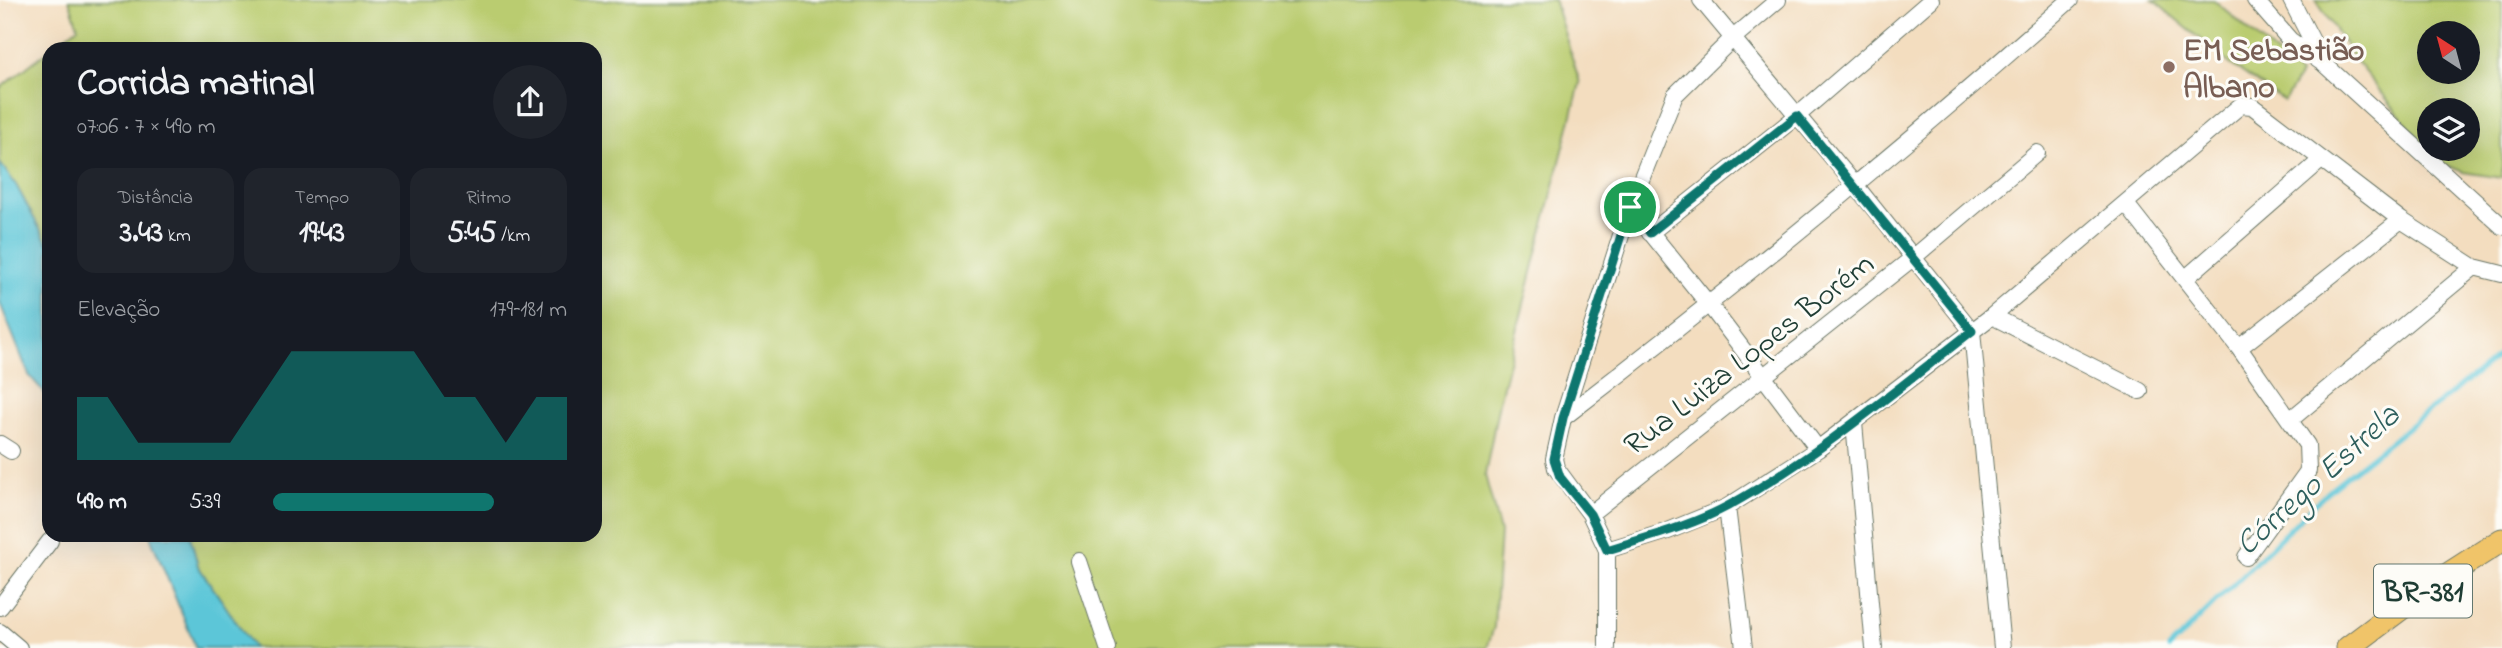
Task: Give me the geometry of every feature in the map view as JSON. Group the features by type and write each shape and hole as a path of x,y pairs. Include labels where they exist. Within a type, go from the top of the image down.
{"main road":[{"name":"BR-381","path":"2348,648 2432,585 2502,540"}],"street":[{"path":"1701,0 1856,186 1972,331 2002,648"},
{"path":"1605,646 1607,550 1590,514 1556,468 1554,459 1563,418 1630,207 1675,95 1731,39 1779,0"},
{"path":"1650,233 1797,116 1931,0"},
{"path":"1563,418 1710,306 1856,186 2070,0"},
{"path":"2255,0 2290,40 2324,64 2502,226"},
{"path":"2291,0 2324,64"},
{"path":"1607,550 1668,531 1727,507 1818,449 1992,316 2126,204 2235,107 2252,106 2320,161 2401,220 2474,267 2502,274"},
{"name":"Rua Luiza Lopes Borém","path":"1590,514 1914,257 2037,153"},
{"path":"2186,278 2320,161"},
{"path":"2126,204 2239,348 2307,445 2308,471 2246,558"},
{"path":"1630,207 1710,306 1818,449"},
{"path":"2239,348 2401,220"},
{"path":"2290,420 2474,267"},
{"path":"1992,316 2140,391"},
{"path":"1854,422 1874,648"},
{"path":"1727,507 1744,648"},
{"path":"0,606 49,542"},
{"path":"1079,561 1108,648"},
{"path":"0,632 19,648"}],"green space":[{"path":"69,0 1554,0 1580,83 1499,402 1485,475 1500,532 1494,627 1487,648 254,648 198,566 192,542 602,542 602,42 59,42 78,27"},
{"path":"2153,0 2214,0 2300,75 2284,101 2230,64"},
{"path":"2316,0 2502,0 2502,178 2463,172 2437,161 2480,161 2480,98 2417,98 2417,136 2354,59"},
{"path":"42,55 42,233 16,185 0,163 0,88"}],"water":[{"path":"0,163 16,185 42,233 42,390 29,375 0,303"},
{"path":"152,542 192,542 198,566 254,648 196,648"}],"waterway":[{"name":"Córrego Estrela","path":"2169,648 2329,490 2502,353"}],"place":[{"name":"EM Sebastião Albano","path":"2169,67"}],"route":[{"path":"1797,116 1972,331 1818,449 1727,507 1668,531 1607,550 1590,514 1560,477 1554,459 1563,418 1630,207 1650,233 1797,116"}]}
